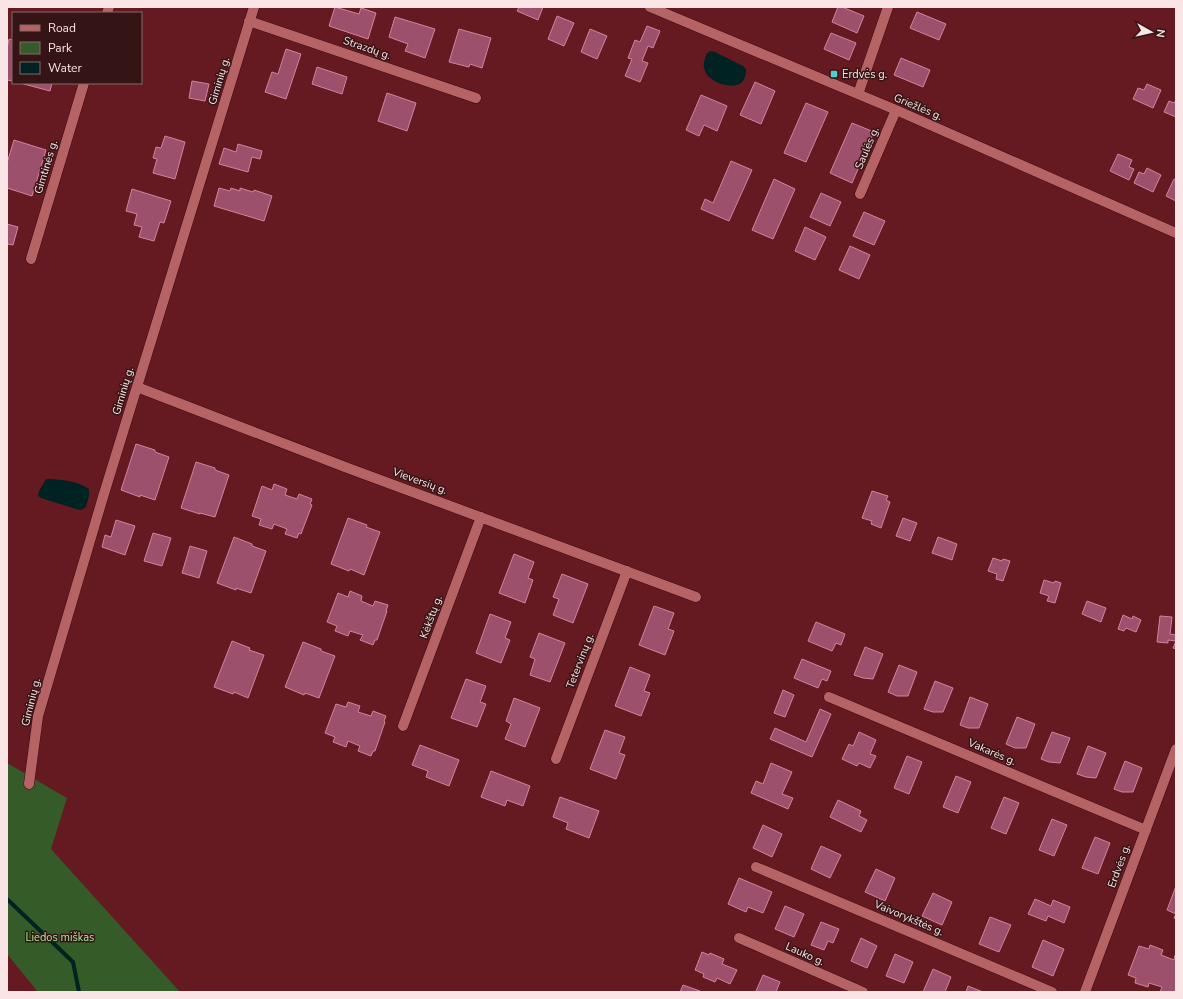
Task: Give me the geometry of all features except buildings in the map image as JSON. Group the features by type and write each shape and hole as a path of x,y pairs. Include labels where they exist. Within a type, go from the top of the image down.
{"street":[{"name":"Giminių g.","path":"30,784 38,716 254,7"},
{"name":"Griežlės g.","path":"650,7 896,110 1176,233"},
{"path":"858,94 888,7"},
{"name":"Strazdų g.","path":"249,21 476,98"},
{"name":"Gimtinės g.","path":"30,259 84,84"},
{"name":"Saulės g.","path":"860,194 896,110"},
{"name":"Vieversių g.","path":"137,387 338,464 696,597"},
{"name":"Kėkštų g.","path":"403,726 481,517"},
{"name":"Tetervinų g.","path":"556,758 627,571"},
{"name":"Vakarės g.","path":"829,697 1146,830"},
{"name":"Erdvės g.","path":"1085,992 1176,749"},
{"name":"Vaivorykštės g.","path":"756,867 1052,992"},
{"name":"Lauko g.","path":"739,938 862,992"}],"green space":[{"name":"Liedos miškas","path":"7,763 67,798 51,849 180,992 38,992 7,954"}],"water":[{"path":"711,51 743,66 746,69 745,77 741,83 732,86 721,84 707,75 704,69 704,62 707,53"},
{"path":"46,479 74,482 85,486 89,489 86,507 81,510 76,509 38,496 39,491"}],"waterway":[{"path":"7,899 73,962 79,992"}],"place":[{"name":"Erdvės g.","path":"834,74"}]}
